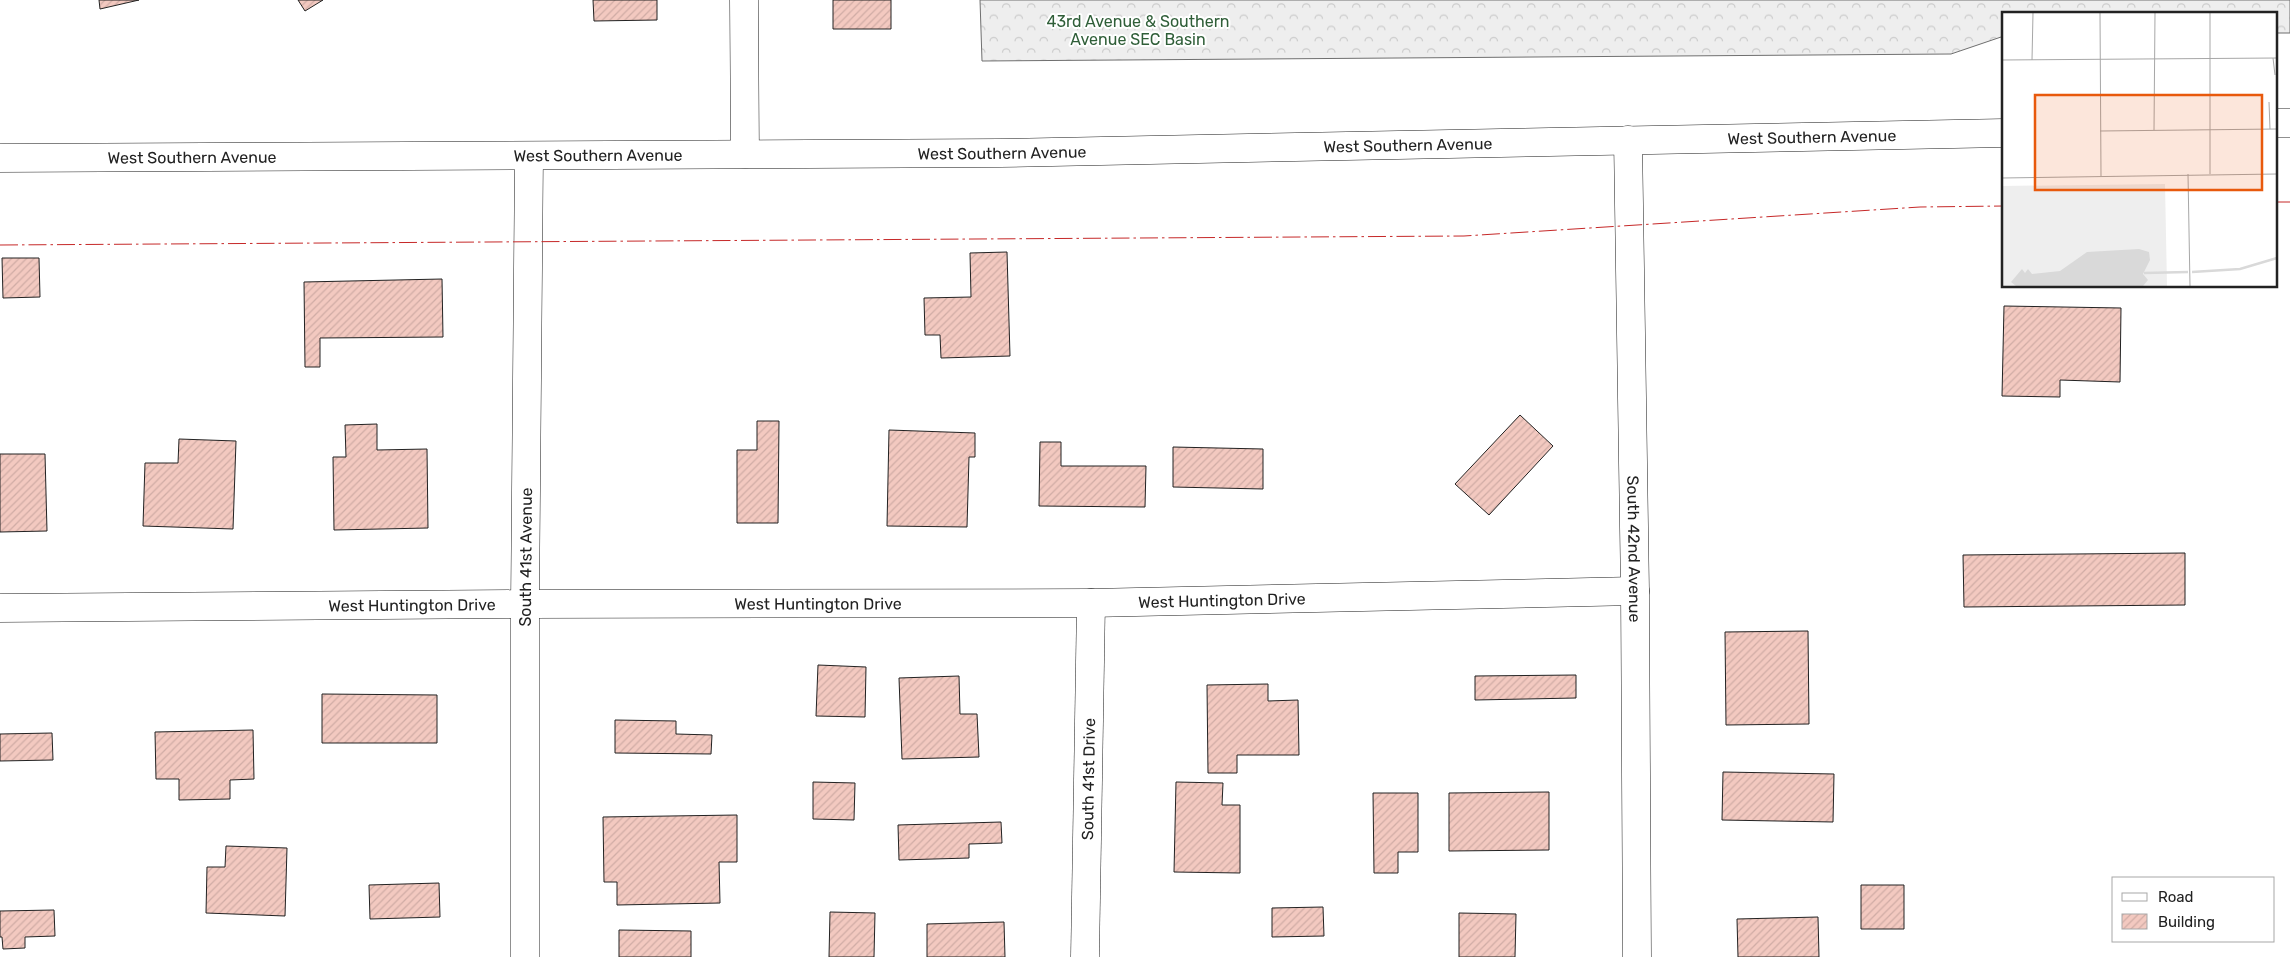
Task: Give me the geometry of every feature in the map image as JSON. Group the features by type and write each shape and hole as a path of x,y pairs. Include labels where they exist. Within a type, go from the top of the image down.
{"street":[{"path":"744,0 745,154"},
{"name":"West Southern Avenue","path":"0,158 1000,153 2002,132"},
{"name":"South 42nd Avenue","path":"1628,140 1635,591 1637,957"},
{"name":"South 41st Avenue","path":"525,957 525,604 530,156"},
{"name":"West Huntington Drive","path":"0,608 525,604 1091,603 1635,591"},
{"name":"South 41st Drive","path":"1085,957 1091,603"}],"green space":[{"name":"43rd Avenue & Southern Avenue SEC Basin","path":"980,0 2290,0 2290,33 2278,33 2278,12 2002,12 2002,37 1951,54 982,61"}],"building":[{"path":"99,0 139,0 100,9"},
{"path":"298,0 323,0 305,11"},
{"path":"593,0 657,0 657,20 594,21"},
{"path":"833,0 891,0 891,29 833,29"},
{"path":"1007,252 1010,356 941,358 940,335 925,335 924,298 971,297 970,253"},
{"path":"2,258 39,258 40,297 3,298"},
{"path":"442,279 443,337 320,338 320,367 305,367 304,282"},
{"path":"2004,306 2121,308 2120,382 2060,380 2060,397 2002,396"},
{"path":"1520,415 1553,446 1489,515 1455,484"},
{"path":"757,421 779,421 778,523 737,523 737,450 757,450"},
{"path":"377,424 377,450 427,449 428,528 334,530 333,457 346,457 345,425"},
{"path":"889,430 975,433 975,457 969,457 967,527 887,526"},
{"path":"179,439 236,441 233,529 143,526 145,463 178,463"},
{"path":"1040,442 1061,442 1061,466 1146,466 1145,507 1039,506"},
{"path":"1173,447 1263,449 1263,489 1173,487"},
{"path":"0,454 45,454 47,531 0,532"},
{"path":"2185,553 2185,605 1964,607 1963,555"},
{"path":"1808,631 1809,724 1726,725 1725,632"},
{"path":"818,665 866,667 865,717 816,716"},
{"path":"1576,675 1576,698 1475,700 1475,676"},
{"path":"959,676 960,714 977,714 979,757 902,759 899,678"},
{"path":"1268,684 1268,701 1298,700 1299,755 1237,755 1237,773 1208,773 1207,685"},
{"path":"322,694 437,695 437,743 322,743"},
{"path":"615,720 676,721 676,734 712,735 711,754 615,753"},
{"path":"253,730 254,779 230,780 230,799 179,800 179,779 156,779 155,732"},
{"path":"52,733 53,760 0,761 0,734"},
{"path":"1723,772 1834,774 1833,822 1722,820"},
{"path":"813,782 855,783 854,820 813,819"},
{"path":"1176,782 1223,783 1222,805 1240,805 1240,873 1174,872"},
{"path":"1549,792 1549,850 1449,851 1449,793"},
{"path":"1373,793 1418,793 1418,852 1398,852 1398,873 1374,873"},
{"path":"737,815 737,862 719,862 720,903 617,905 617,882 604,882 603,817"},
{"path":"1001,822 1002,843 969,844 969,858 899,860 898,825"},
{"path":"226,846 287,848 285,916 206,913 207,867 225,867"},
{"path":"439,883 440,917 370,919 369,885"},
{"path":"1861,885 1904,885 1904,929 1861,929"},
{"path":"1323,907 1324,936 1272,937 1272,908"},
{"path":"54,910 55,936 25,937 25,948 3,949 2,937 0,937 0,911"},
{"path":"830,912 875,913 874,957 829,957"},
{"path":"1459,913 1516,914 1515,957 1459,957"},
{"path":"1818,917 1819,957 1738,957 1737,919"},
{"path":"1004,922 1005,957 927,957 927,924"},
{"path":"619,930 691,931 691,957 619,957"}],"power":[{"path":"2278,202 2290,202"},
{"path":"0,245 1464,236 1920,207 2002,206"}]}
